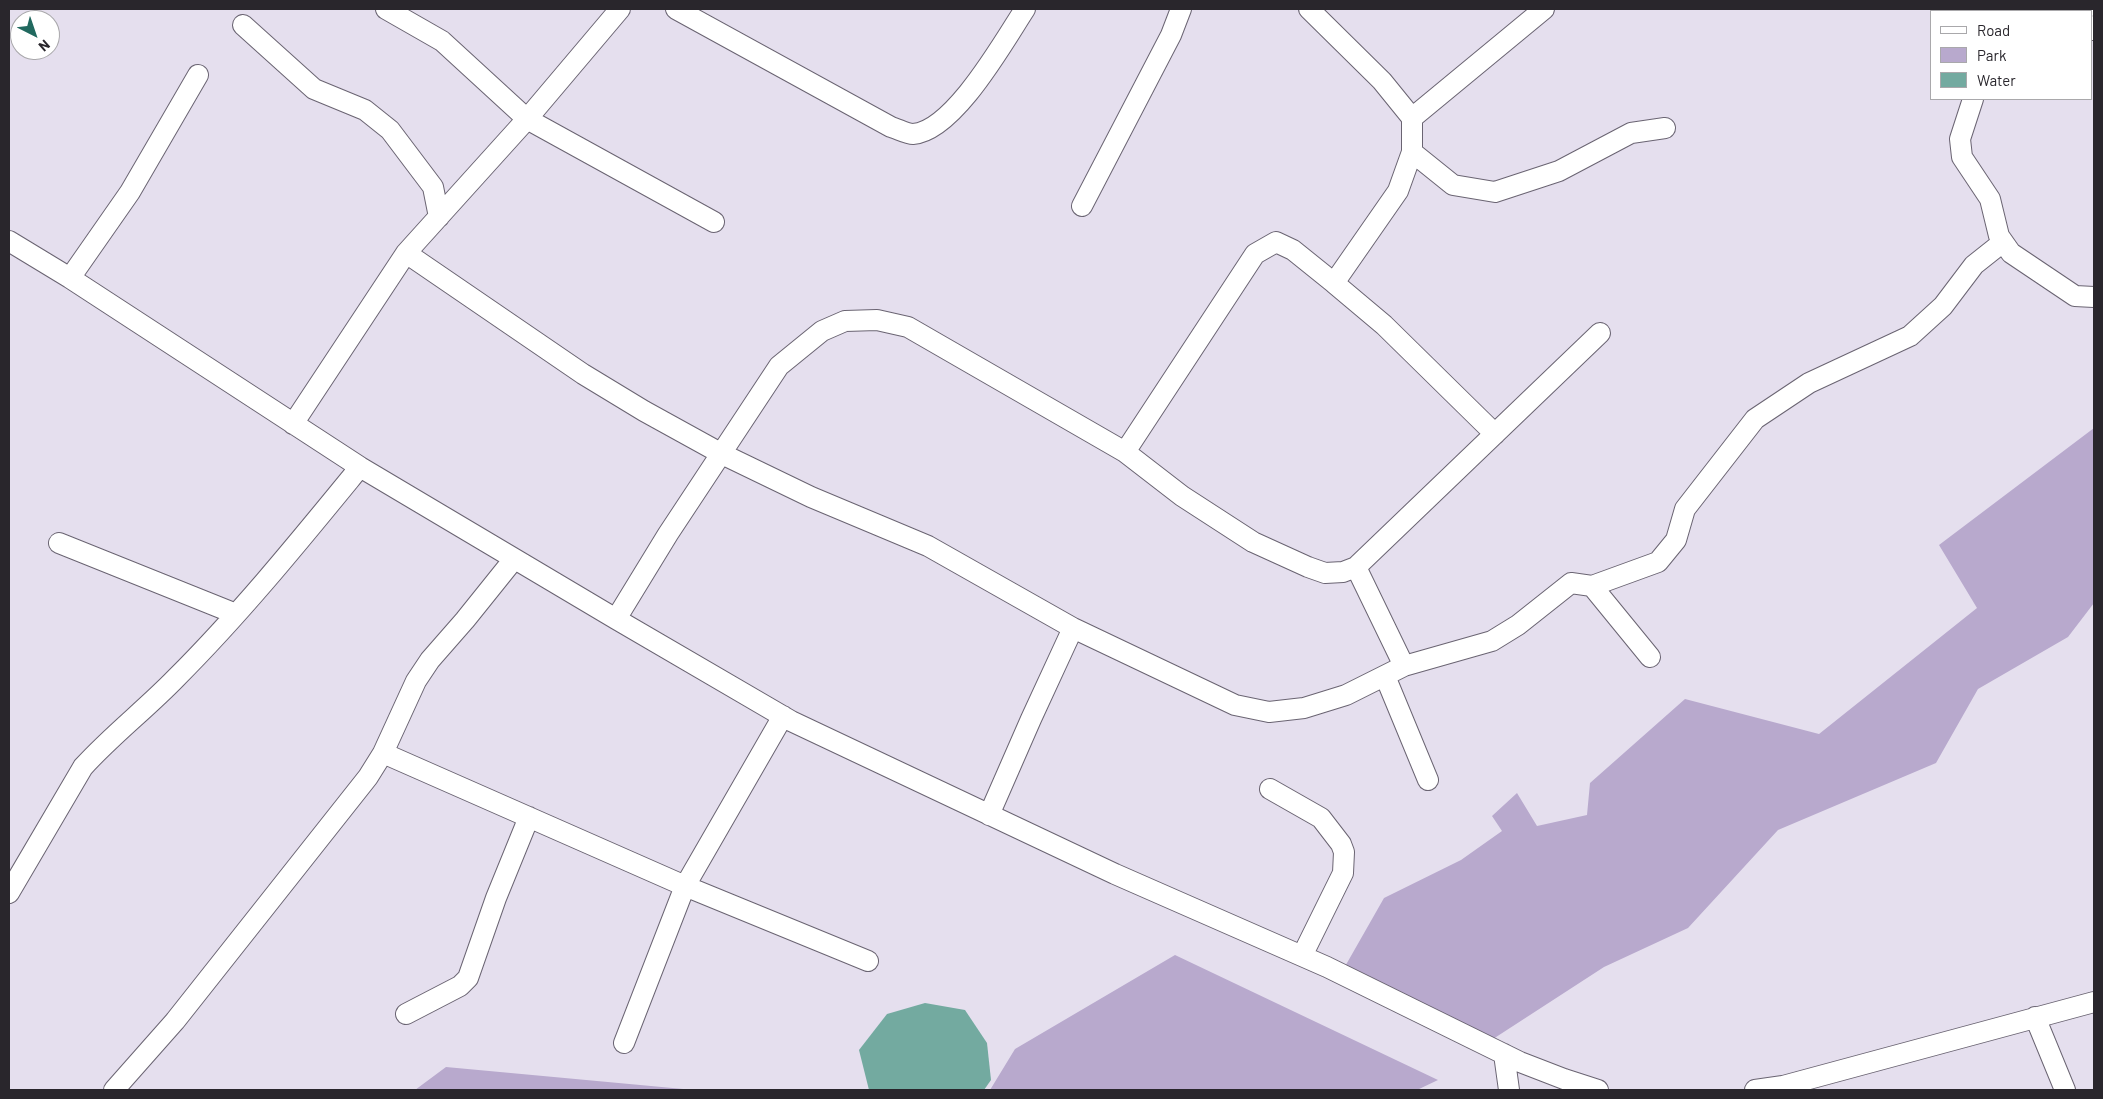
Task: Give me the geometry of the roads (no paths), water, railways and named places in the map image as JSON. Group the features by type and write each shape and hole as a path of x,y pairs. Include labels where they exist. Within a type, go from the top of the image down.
{"street":[{"path":"386,9 442,41 527,119 714,222"},
{"path":"293,424 406,253 527,119 620,9"},
{"path":"676,9 891,127 912,134 926,130 944,119 979,80 1025,9"},
{"path":"1082,206 1171,35 1181,9"},
{"path":"1309,9 1382,82 1412,118 1412,152 1398,191 1334,283"},
{"path":"1412,118 1544,9"},
{"path":"243,25 314,88 365,110 390,130 434,187 439,217"},
{"path":"70,278 130,192 198,75"},
{"path":"1973,100 1960,139 1962,157 1990,199 1999,236 2011,253 2075,296 2094,297"},
{"path":"1412,152 1453,185 1495,192 1559,171 1632,133 1666,128"},
{"path":"9,241 70,278 360,467 782,716 852,751 1115,874 1302,956 1504,1054 1564,1079 1598,1090"},
{"path":"1125,452 1255,254 1276,242 1293,250 1384,325 1494,434"},
{"path":"406,253 583,374 722,454 811,497 928,546 1073,628 1235,706 1269,712 1304,708 1346,695 1404,666 1492,641 1518,625 1571,583 1592,586 1658,562 1676,540 1685,509 1755,419 1809,383 1910,336 1943,306 1974,265 2004,242"},
{"path":"616,619 668,534 779,366 822,330 845,321 877,320 908,327 1125,452 1182,496 1253,542 1308,567 1325,572 1343,572 1356,567 1600,333"},
{"path":"9,893 83,767 97,751 176,679 258,592 360,467"},
{"path":"59,543 236,614"},
{"path":"114,1090 175,1022 351,799 383,753 416,681 430,660 465,620 514,558"},
{"path":"1356,567 1404,666"},
{"path":"1592,586 1650,657"},
{"path":"989,815 1073,628"},
{"path":"1385,676 1428,780"},
{"path":"624,1043 686,886 782,716"},
{"path":"383,753 686,886 868,961"},
{"path":"1270,789 1321,818 1341,844 1344,852 1343,874 1302,956"},
{"path":"406,1014 460,986 468,978 496,898 529,817"},
{"path":"1755,1090 1783,1086 2094,1002"},
{"path":"2035,1017 2066,1090"},
{"path":"1504,1054 1509,1090"}],"water":[{"path":"925,1003 965,1010 987,1043 991,1080 984,1090 869,1090 859,1050 887,1014"}]}
